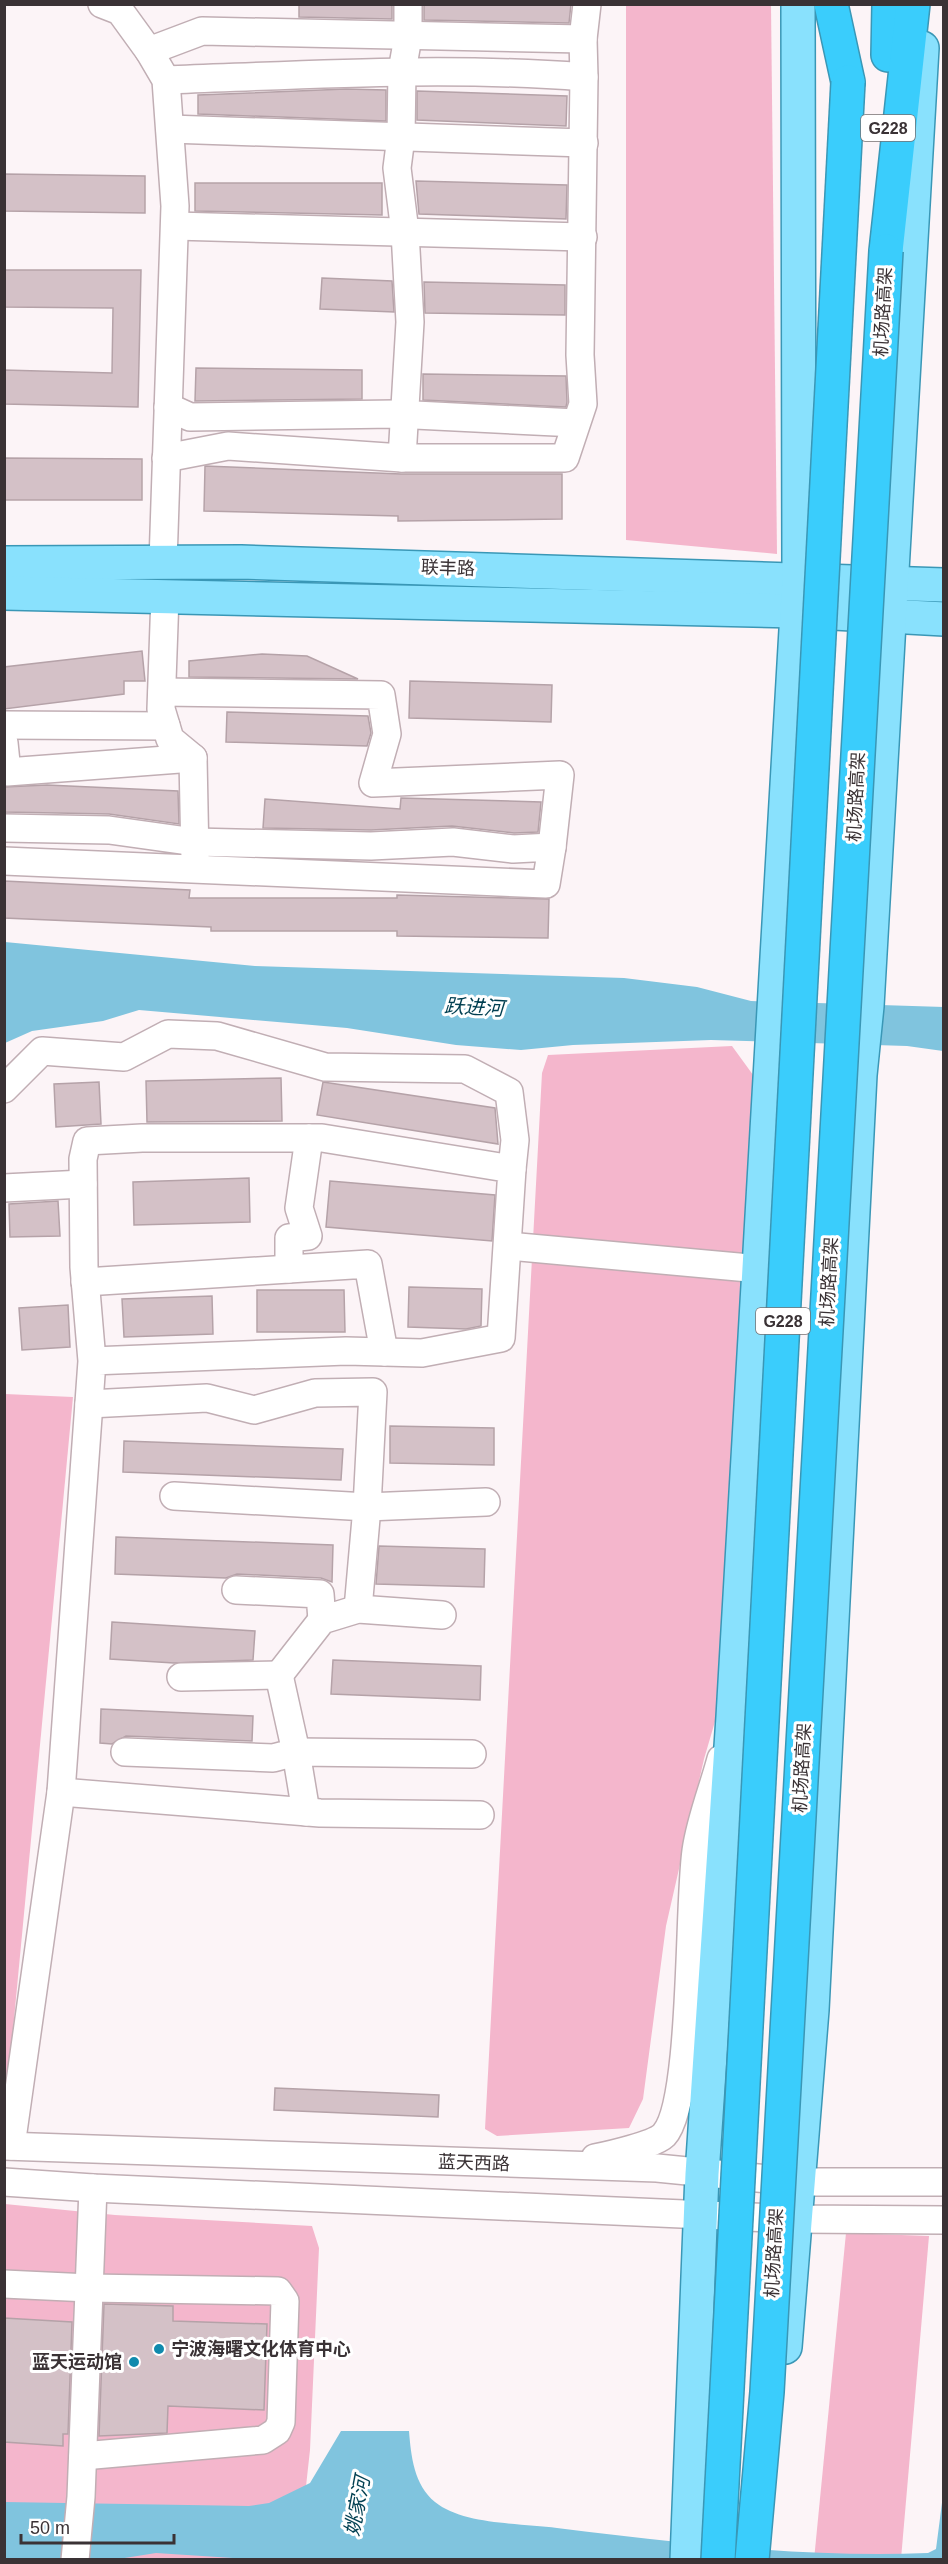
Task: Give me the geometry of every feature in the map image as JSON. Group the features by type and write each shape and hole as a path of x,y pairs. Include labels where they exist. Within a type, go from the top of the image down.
{"highway":[{"path":"831,4 848,82"},
{"name":"G228","path":"698,2556 848,82 850,4"},
{"name":"机场路高架","path":"752,2559 767,2380 886,251 889,4"},
{"path":"886,251 913,4"}],"main road":[{"path":"698,2556 702,2174 733,1718 799,578 798,4"},
{"path":"767,2559 798,2182 822,1833 860,1075 867,1006 892,581 923,42 922,4"},
{"name":"联丰路","path":"11,578 163,562 241,562 892,581 944,585"},
{"name":"联丰路","path":"11,578 165,596 797,611 944,619"}],"street":[{"path":"402,458 410,322 405,232 397,168 401,137 402,72 408,37 408,4"},
{"path":"166,458 228,446 402,458 566,458 583,404 580,355 584,143 583,39 586,4"},
{"path":"114,7 150,51 166,80 175,226 163,562"},
{"path":"150,51 202,32 583,39"},
{"path":"166,80 508,71 584,77"},
{"path":"170,129 584,143"},
{"path":"175,226 583,237"},
{"path":"168,407 190,417 406,415 576,423"},
{"path":"165,596 162,709 170,739 193,758 195,870"},
{"path":"4,861 546,884 560,776 373,783 387,734 381,695 162,692"},
{"path":"4,725 166,726"},
{"path":"4,743 7,772 193,758"},
{"path":"4,828 109,830 195,842 371,846 453,842 513,849 552,847"},
{"path":"4,1089 42,1051 124,1057 168,1034 217,1036 324,1067 465,1069 509,1092 515,1140 501,1338 422,1353 384,1352 92,1361"},
{"path":"8,2146 61,1792 92,1361 85,1282 83,1184 87,1141 309,1138 512,1169"},
{"path":"289,1269 289,1238 308,1236 299,1208 309,1138"},
{"path":"4,1188 83,1184"},
{"path":"508,1246 760,1269"},
{"path":"85,1282 368,1264 384,1352"},
{"path":"89,1404 207,1398 254,1410 315,1394 373,1392 367,1507 358,1609"},
{"path":"174,1496 367,1507 486,1502"},
{"path":"236,1590 321,1594 322,1620"},
{"path":"279,1676 322,1620 358,1609 442,1615"},
{"path":"279,1676 296,1752 306,1812"},
{"path":"181,1677 279,1676"},
{"path":"561,2166 625,2151 663,2136 678,2109 684,2058 696,1850 733,1718"},
{"path":"125,1752 273,1758 296,1752 472,1754"},
{"path":"61,1792 306,1812 480,1815"},
{"name":"蓝天西路","path":"8,2146 657,2168 798,2182 944,2182"},
{"path":"4,2182 93,2188 795,2219 944,2220"},
{"path":"75,2559 83,2456 93,2188"},
{"path":"4,2284 89,2288 278,2291 285,2301 281,2421 278,2431 263,2440 83,2456"}],"shaded area":[{"path":"626,5 771,5 777,554 626,540"},
{"path":"732,1046 756,1079 721,1701 704,1759 666,1926 643,2099 629,2128 497,2136 485,2129 542,1073 548,1055"},
{"path":"5,1394 73,1397 5,2114"},
{"name":"宁波海曙文化体育中心","path":"5,2204 115,2215 312,2226 319,2248 310,2450 298,2559 5,2560"},
{"path":"846,2233 929,2236 901,2559 814,2560"}],"water":[{"name":"跃进河","path":"5,942 255,966 624,978 697,987 751,1001 944,1007 943,1051 907,1046 711,1040 573,1045 521,1050 456,1045 347,1028 139,1010 103,1021 32,1031 5,1043"},
{"name":"姚家河","path":"341,2431 409,2431 415,2470 422,2487 435,2502 461,2515 493,2522 650,2539 789,2551 928,2553 936,2549 943,2495 943,2559 265,2560 156,2553 112,2560 5,2560 5,2502 249,2506 269,2503 310,2483"}],"building":[{"path":"299,4 392,4 392,19 299,17"},
{"path":"424,4 571,4 569,23 424,20"},
{"path":"346,89 386,90 386,121 198,114 198,95"},
{"path":"417,91 567,96 566,126 417,120"},
{"path":"4,174 145,176 145,213 4,211"},
{"path":"416,181 567,185 566,219 419,214"},
{"path":"195,183 382,183 382,215 195,211"},
{"path":"4,270 141,270 138,407 4,404 4,370 112,373 113,308 4,307"},
{"path":"322,278 392,281 394,312 320,309"},
{"path":"424,282 565,285 565,315 425,313"},
{"path":"196,368 362,370 362,399 195,401"},
{"path":"423,374 566,376 566,407 423,400"},
{"path":"4,458 142,459 142,500 4,500"},
{"path":"205,466 401,474 562,474 562,519 398,521 398,516 204,511"},
{"path":"142,651 145,681 124,681 124,694 4,709 4,667"},
{"path":"262,654 307,656 358,679 189,677 189,661"},
{"path":"410,681 552,685 551,722 409,718"},
{"path":"227,712 368,716 371,733 367,746 226,742"},
{"path":"47,785 178,791 179,824 109,814 4,812 4,787"},
{"path":"401,798 541,802 538,832 514,833 452,826 371,830 263,828 265,799 400,809"},
{"path":"4,881 190,890 189,898 397,898 397,895 549,899 548,938 397,936 397,931 211,931 211,927 4,918"},
{"path":"281,1078 282,1121 147,1122 146,1081"},
{"path":"99,1082 101,1124 56,1127 54,1084"},
{"path":"323,1082 495,1108 498,1144 317,1115"},
{"path":"249,1178 250,1222 134,1225 133,1182"},
{"path":"330,1181 495,1195 492,1241 326,1227"},
{"path":"58,1201 60,1236 10,1237 9,1204"},
{"path":"409,1287 482,1289 481,1326 466,1329 408,1327"},
{"path":"257,1290 344,1290 345,1332 257,1332"},
{"path":"212,1296 213,1334 124,1337 122,1299"},
{"path":"68,1305 70,1347 22,1350 19,1308"},
{"path":"390,1426 494,1428 494,1465 390,1463"},
{"path":"124,1441 343,1449 341,1480 123,1472"},
{"path":"116,1537 333,1545 332,1582 321,1578 237,1574 226,1578 115,1574"},
{"path":"379,1546 485,1549 484,1587 376,1584"},
{"path":"112,1622 255,1631 253,1660 174,1663 110,1659"},
{"path":"333,1660 481,1666 480,1700 331,1694"},
{"path":"101,1709 253,1716 252,1741 126,1736 112,1744 100,1743"},
{"path":"275,2088 439,2095 438,2117 274,2110"},
{"path":"104,2304 173,2306 173,2321 267,2324 264,2410 168,2406 167,2433 99,2436"},
{"path":"4,2318 72,2322 68,2434 63,2434 63,2446 4,2442"}],"place":[{"name":"宁波海曙文化体育中心","path":"159,2349"},
{"name":"蓝天运动馆","path":"134,2362"}]}
